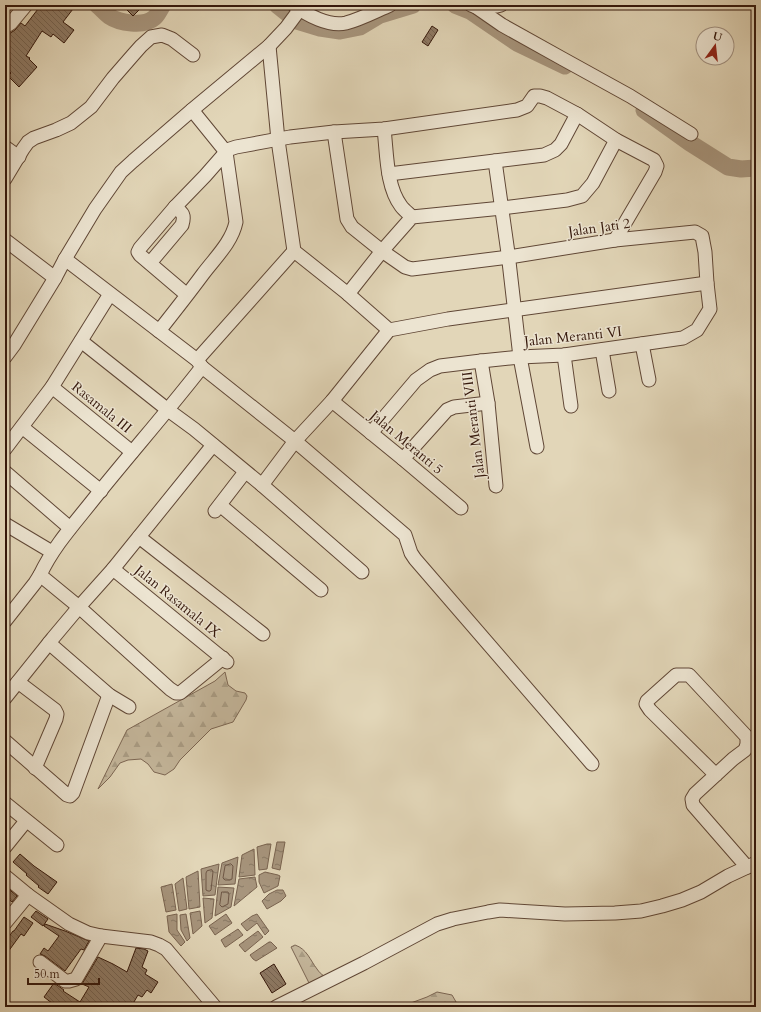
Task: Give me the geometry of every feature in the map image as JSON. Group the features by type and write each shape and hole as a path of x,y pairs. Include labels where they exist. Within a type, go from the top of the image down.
{"street":[{"path":"5,27 11,23 26,5"},
{"path":"6,353 55,278 94,209 121,172 269,46 286,28 298,8 323,21 345,23 390,5"},
{"path":"474,6 501,5"},
{"path":"474,6 502,26 630,96 691,134"},
{"path":"5,179 28,142 34,138 71,123 91,107 113,78 141,46 151,37 162,34 172,39 192,55"},
{"path":"269,46 278,140 294,251 348,294 389,330"},
{"path":"187,295 138,252 175,207 226,152 236,147 290,137 334,132 384,129 517,110 527,106 534,96 547,98 577,114 616,140 654,160 657,166 655,172 615,240"},
{"path":"159,330 226,244 234,230 236,222 226,152 192,110"},
{"path":"389,174 544,155 555,150 561,144 577,114"},
{"path":"384,129 389,179 393,192 401,206 412,217"},
{"name":"Jalan Jati 2","path":"334,132 347,219 352,227 382,251 405,267 412,269 508,257 615,240 695,232"},
{"path":"348,294 382,251 412,217 567,200 582,196 593,183 616,140"},
{"path":"5,147 18,157"},
{"path":"495,161 520,357 537,447"},
{"path":"150,263 182,225 184,219 182,213 175,207"},
{"name":"Jalan Meranti VI","path":"371,433 416,380 430,370 440,366 520,357 564,355 602,350 683,338 698,330 710,309 705,252 702,236 695,232"},
{"path":"5,240 55,278"},
{"path":"5,621 40,575 52,552 70,528 168,410 200,364 294,251"},
{"path":"65,259 159,330 295,441 405,535 411,553 415,559 592,764"},
{"path":"262,486 295,441 332,401 389,330 515,309 707,283"},
{"path":"5,449 52,387 110,294"},
{"path":"81,341 194,429 362,572"},
{"path":"642,344 649,380"},
{"path":"602,350 609,391"},
{"path":"564,355 571,406"},
{"name":"Jalan Meranti VIII","path":"481,361 488,403 496,486"},
{"name":"Rasamala III","path":"52,387 132,452"},
{"name":"Jalan Meranti 5","path":"332,401 461,508"},
{"path":"403,459 447,410 454,407 488,403"},
{"path":"22,427 101,491"},
{"path":"5,698 79,607 113,569 213,445"},
{"path":"5,472 70,528"},
{"path":"245,472 218,508 321,590"},
{"path":"5,524 52,552"},
{"path":"139,537 262,634"},
{"name":"Jalan Rasamala IX","path":"79,607 176,693 180,693 225,660 113,569"},
{"path":"40,575 79,607"},
{"path":"49,643 109,695 129,707"},
{"path":"276,1007 364,963 437,924 453,919 500,910 565,914 615,914 641,911 682,900 701,892 728,876 752,865 693,805 692,799 695,794 745,750 747,737 689,675 676,675 647,701 646,704 650,710 716,775"},
{"path":"18,682 55,710 57,714 36,768"},
{"path":"5,741 70,796 73,793 109,695"},
{"path":"5,803 57,845"},
{"path":"5,847 26,821"},
{"path":"5,876 69,924 101,936 159,944 166,949 215,1007"},
{"path":"5,923 28,894"},
{"path":"40,962 65,981 76,979 101,936"}],"green space":[{"path":"225,672 228,685 236,691 245,693 247,696 233,722 211,729 180,760 174,769 165,775 154,772 148,764 141,759 128,760 120,763 110,777 98,789 127,730 215,681"},
{"path":"295,945 303,949 324,976 309,983 291,947"},
{"path":"437,992 452,995 459,1007 400,1007 427,997"}],"water":[{"path":"277,842 285,842 280,870 272,868"},
{"path":"271,844 267,869 259,870 257,847"},
{"path":"254,849 255,875 239,877 242,855"},
{"path":"238,857 235,884 218,885 222,863"},
{"path":"219,864 215,895 203,896 201,869"},
{"path":"198,871 200,907 189,909 186,877"},
{"path":"265,872 280,876 278,886 264,893 259,882 259,875"},
{"path":"255,877 257,887 234,906 239,879"},
{"path":"183,878 187,909 179,911 175,884"},
{"path":"172,884 176,910 166,912 161,887"},
{"path":"218,887 234,888 231,907 215,916"},
{"path":"277,890 283,890 286,896 281,901 267,909 262,901 269,894"},
{"path":"203,898 214,899 212,918 205,923"},
{"path":"200,911 202,926 193,934 190,913"},
{"path":"177,914 177,930 185,942 181,946 169,932 167,916"},
{"path":"186,914 190,938 187,941 181,930 180,915"},
{"path":"226,914 232,923 215,935 209,926"},
{"path":"257,914 269,931 265,935 257,923 247,931 241,924"},
{"path":"238,929 243,935 225,947 221,940"},
{"path":"258,931 263,937 245,952 239,945"},
{"path":"269,942 277,948 256,961 253,959 250,955"}],"building":[{"path":"41,5 76,5 63,22 74,30 64,43 53,34 51,37 42,31 26,56 30,58 29,59 37,67 19,87 8,76 11,73 5,68 5,35 15,30 21,23 25,26"},
{"path":"122,5 134,5 139,10 133,16"},
{"path":"432,26 438,30 428,46 422,42"},
{"path":"20,854 57,882 48,894 38,887 39,886 26,875 27,874 13,862"},
{"path":"6,887 17,896 12,902 5,896"},
{"path":"36,911 48,919 43,926 31,917"},
{"path":"24,917 33,923 24,936 21,934 5,956 5,942"},
{"path":"45,924 89,941 84,950 81,949 65,971 40,954 44,948 48,951 59,936 44,926"},
{"path":"136,948 148,951 142,967 147,970 145,974 158,982 151,993 147,990 142,997 138,995 131,1007 92,1007 87,1004 86,1006 88,1007 57,1007 44,997 54,983 80,1002 89,987 82,984 98,957 127,972"},
{"path":"274,964 286,984 272,993 260,973"}],"waterway":[{"path":"97,5 113,18 119,21 132,23 150,21 158,14 163,5"},
{"path":"277,5 297,21 320,28 340,31 360,27 380,15 413,5"},
{"path":"455,5 470,11 517,43 565,66"},
{"path":"644,110 690,143 728,167 741,169 756,168"}]}
